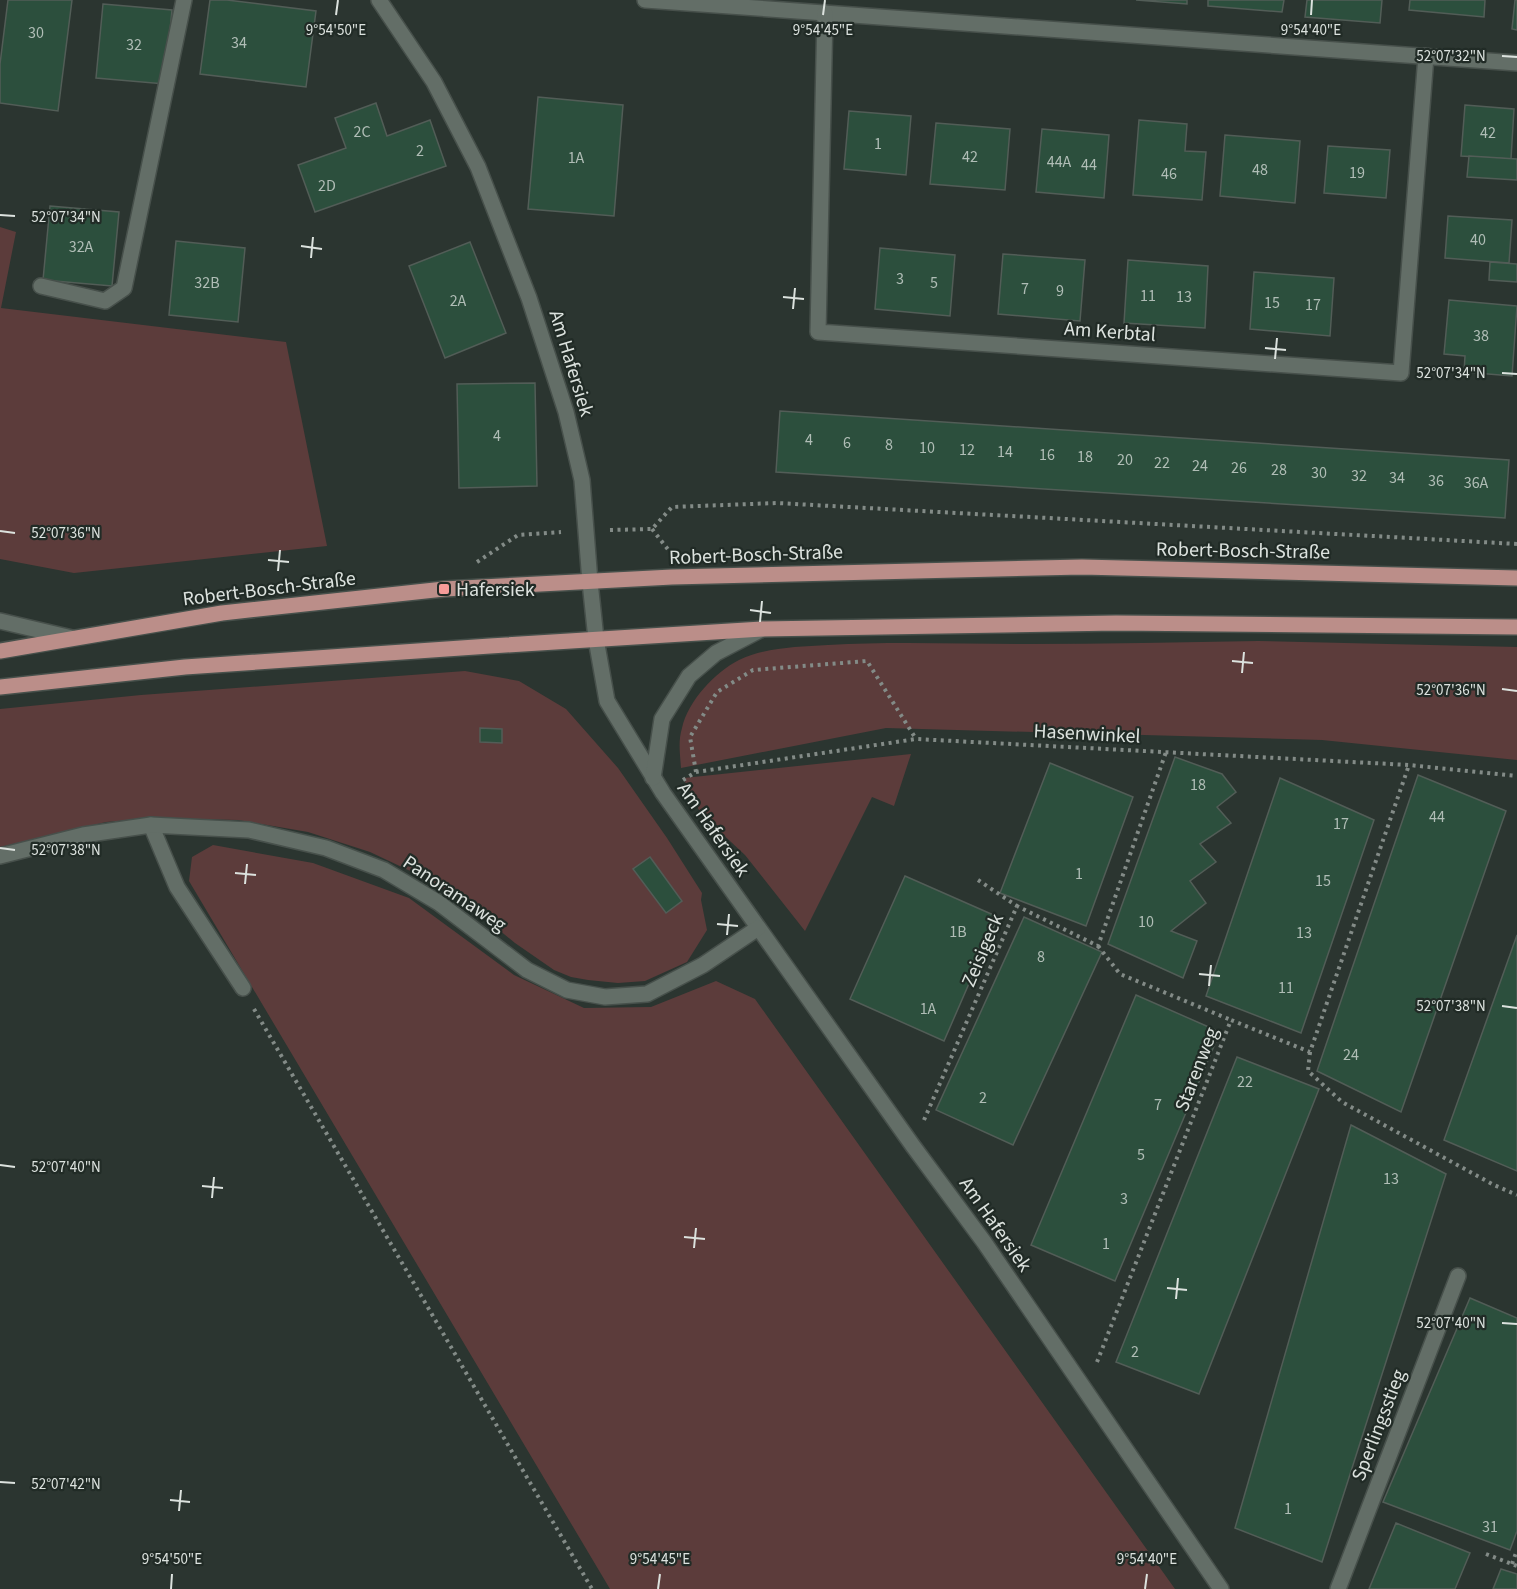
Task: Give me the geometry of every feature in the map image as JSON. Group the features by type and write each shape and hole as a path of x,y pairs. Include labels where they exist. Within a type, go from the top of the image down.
{"main road":[{"name":"Robert-Bosch-Straße","path":"0,651 245,610 444,589 672,577 1082,567 1517,578"},
{"path":"0,687 185,667 762,629 1116,623 1517,627"}],"street":[{"path":"41,286 105,301 124,288 184,0"},
{"name":"Am Hafersiek","path":"379,0 434,82 478,167 530,298 566,412 582,480 596,639 607,702 663,794 984,1242 1221,1589"},
{"path":"645,0 1517,63"},
{"name":"Am Kerbtal","path":"825,13 818,332 829,333 1401,373 1426,56"},
{"path":"0,621 72,638"},
{"path":"653,778 662,719 689,676 716,653 762,629"},
{"path":"151,825 177,887 243,988"},
{"name":"Panoramaweg","path":"0,856 82,835 151,825 249,830 326,848 384,870 439,903 527,970 567,990 605,997 647,994 703,965 758,928"},
{"name":"Sperlingsstieg","path":"1338,1589 1458,1276"}],"path":[{"path":"586,531 652,529 672,507 777,503 1517,544"},
{"path":"696,772 690,737 717,692 753,670 867,661 916,739"},
{"name":"Hasenwinkel","path":"663,794 696,772 916,739 1409,765 1517,776"},
{"path":"1166,752 1098,946 1120,974 1231,1020"},
{"path":"1409,765 1310,1052 1308,1071 1342,1102 1494,1185 1517,1195"},
{"path":"978,880 1017,906"},
{"name":"Zeisigeck","path":"913,1146 1017,906 1098,946"},
{"path":"243,988 592,1589"},
{"name":"Starenweg","path":"1086,1391 1231,1020 1310,1052"},
{"path":"1512,1564 1517,1550"},
{"path":"1486,1554 1517,1566"}],"shaded area":[{"path":"0,227 16,232 1,308 286,342 327,546 74,573 0,559"},
{"path":"1258,641 1517,647 1517,760 1322,740 886,728 681,768 681,733 685,718 696,698 730,665 760,652 794,647 878,643 1056,644"},
{"path":"465,671 519,681 566,709 618,768 702,893 701,900 707,930 687,962 645,981 618,983 571,977 554,970 515,943 476,911 423,877 370,852 308,832 238,820 152,818 106,822 0,847 0,709 141,695"},
{"path":"911,754 894,806 872,797 805,931 745,855 702,815 689,793 684,778"},
{"path":"213,845 313,863 409,898 514,975 584,1008 651,1007 716,981 755,999 1175,1589 610,1589 189,881 192,857"}],"building":[{"path":"8,0 72,0 58,111 0,103 0,64"},
{"path":"210,0 316,11 306,87 200,74"},
{"path":"1136,0 1187,0 1187,4"},
{"path":"1208,0 1284,0 1282,12 1208,6"},
{"path":"1307,0 1382,0 1380,23 1305,17"},
{"path":"1410,0 1485,0 1484,17 1409,10"},
{"path":"1515,0 1517,0 1517,30 1512,29"},
{"path":"103,4 172,10 165,84 96,78"},
{"path":"538,97 623,105 614,216 528,209"},
{"path":"376,103 387,136 430,120 446,166 315,212 298,165 346,148 335,118"},
{"path":"1465,105 1514,109 1511,159 1461,156"},
{"path":"849,111 911,116 906,175 844,169"},
{"path":"1139,120 1187,124 1185,151 1206,152 1202,200 1133,195"},
{"path":"936,123 1010,129 1005,190 930,184"},
{"path":"1042,129 1109,135 1104,198 1036,192"},
{"path":"1225,135 1300,141 1295,203 1220,196"},
{"path":"1328,146 1390,150 1386,198 1324,193"},
{"path":"1469,156 1517,159 1517,180 1467,177"},
{"path":"50,206 119,212 112,286 43,280"},
{"path":"1448,216 1512,220 1509,263 1445,258"},
{"path":"176,241 245,248 238,322 169,315"},
{"path":"470,242 506,333 445,358 409,266"},
{"path":"880,248 955,255 950,316 875,309"},
{"path":"1003,254 1085,260 1080,321 998,314"},
{"path":"1128,260 1208,266 1205,328 1124,323"},
{"path":"1490,262 1517,264 1517,282 1489,280"},
{"path":"1254,272 1334,278 1330,336 1250,329"},
{"path":"1449,300 1517,306 1512,376 1464,372 1465,356 1444,354"},
{"path":"535,383 537,486 459,488 457,384"},
{"path":"780,411 1509,460 1505,518 776,472"},
{"path":"480,728 502,729 502,743 480,742"},
{"path":"1175,757 1222,774 1236,792 1217,807 1231,823 1200,844 1216,862 1190,881 1206,903 1171,931 1197,941 1183,978 1108,944"},
{"path":"1050,763 1133,797 1086,926 1000,893"},
{"path":"1418,775 1506,811 1401,1112 1317,1071"},
{"path":"1280,778 1374,820 1301,1033 1206,996"},
{"path":"650,857 682,901 666,913 633,869"},
{"path":"905,876 998,917 944,1041 850,999"},
{"path":"1024,917 1102,952 1013,1145 936,1110"},
{"path":"1517,935 1517,1171 1444,1140"},
{"path":"1136,995 1220,1032 1115,1281 1031,1245"},
{"path":"1237,1057 1319,1089 1199,1394 1116,1362"},
{"path":"1351,1125 1446,1174 1322,1562 1235,1528"},
{"path":"1470,1298 1517,1318 1517,1531 1510,1550 1383,1502"},
{"path":"1396,1523 1470,1553 1455,1589 1369,1589"},
{"path":"1501,1569 1517,1574 1517,1589 1493,1589"}],"place":[{"name":"Hafersiek","path":"444,589"}]}
